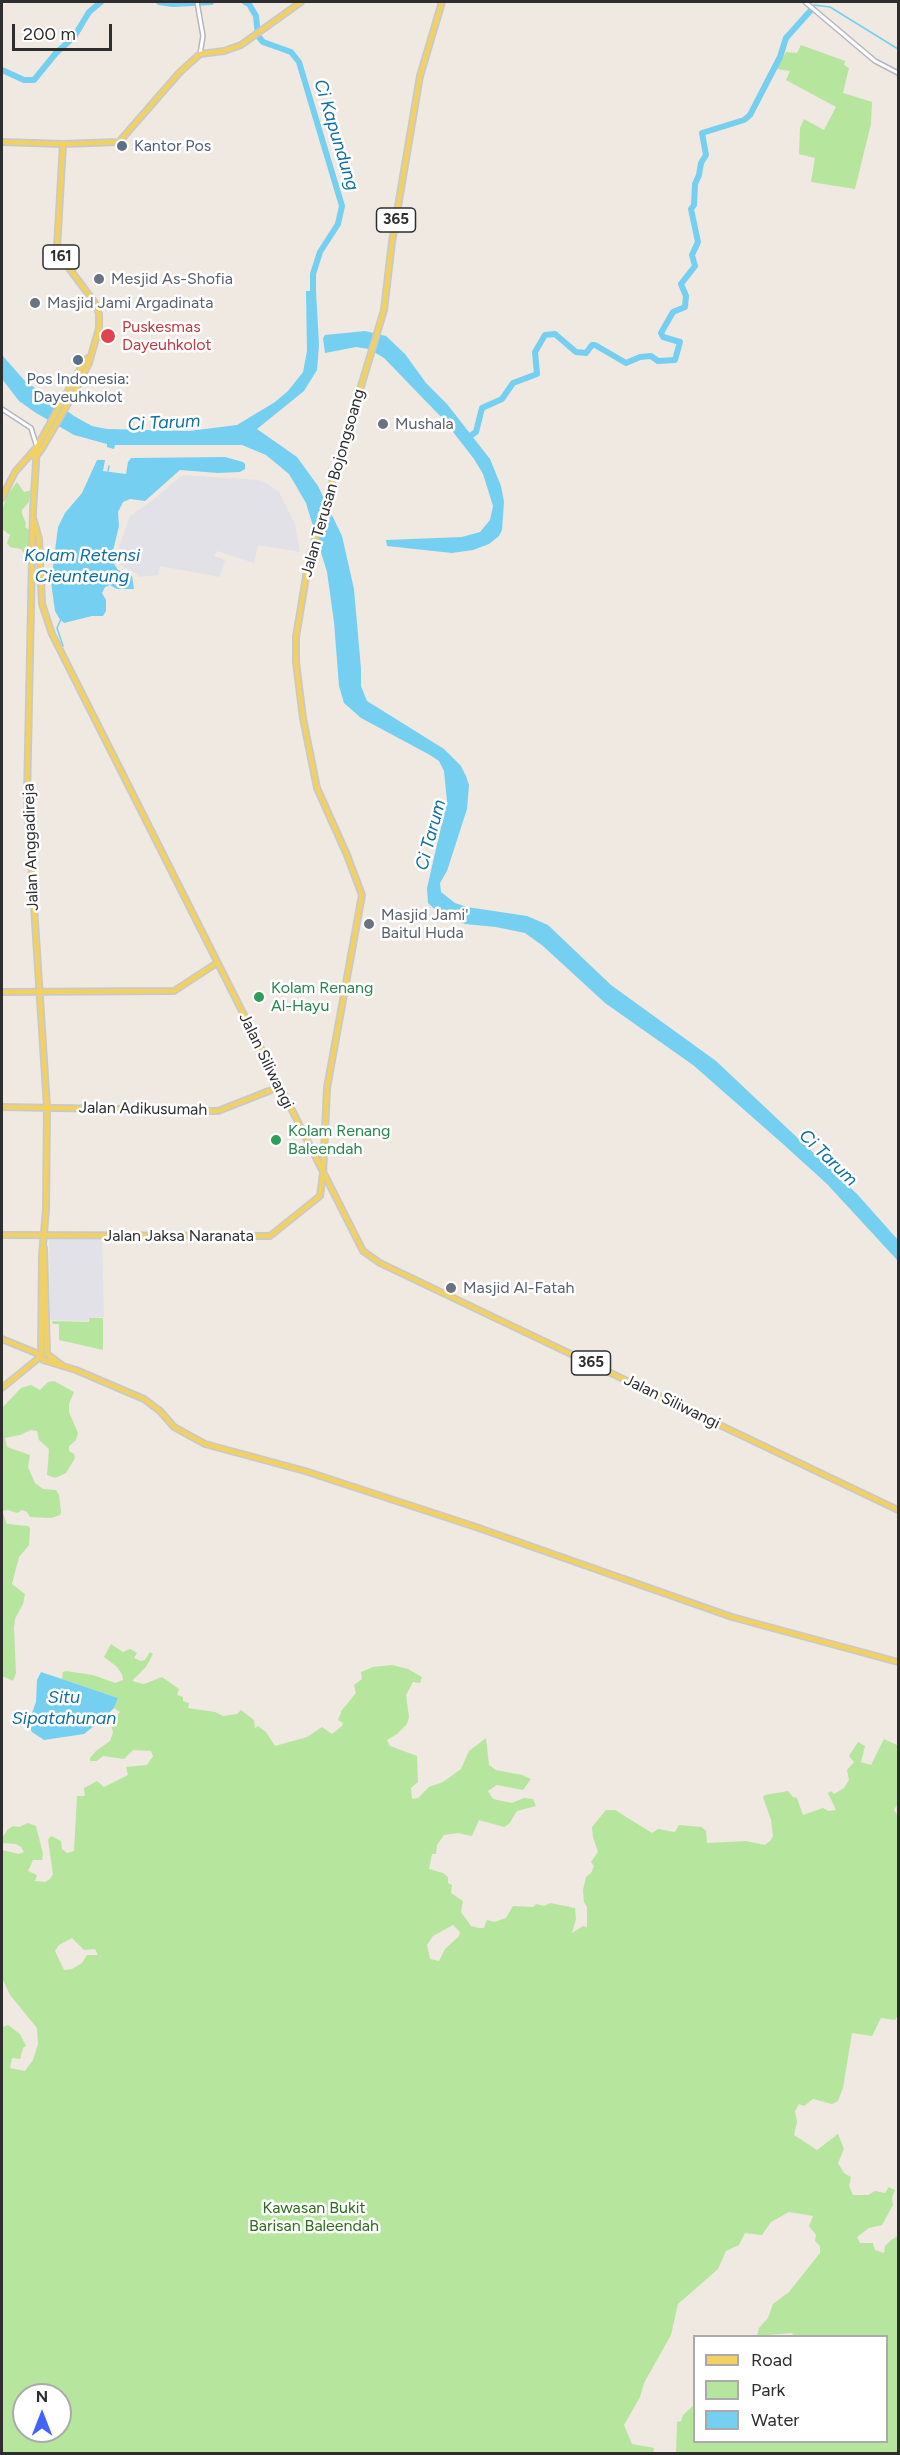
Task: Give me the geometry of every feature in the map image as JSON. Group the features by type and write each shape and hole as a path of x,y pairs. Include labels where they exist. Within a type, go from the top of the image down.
{"main road":[{"path":"2,142 63,144 120,141 180,72 200,54 232,49 253,37 301,2"},
{"name":"Jalan Terusan Bojongsoang","path":"323,1174 327,1088 362,895 317,788 303,718 296,662 296,637 312,548 378,331 388,290 392,242 420,76 442,2"},
{"name":"161","path":"38,454 90,357 99,328 99,314 92,298 63,260 57,248 63,144"},
{"name":"161","path":"2,498 15,472 31,456 53,424"},
{"name":"Jalan Anggadireja","path":"37,447 27,798 47,1107 42,1256 44,1356"},
{"path":"31,456 38,454"},
{"name":"Jalan Siliwangi","path":"34,522 39,539 42,604 52,633 363,1251 376,1261 898,1510"},
{"path":"2,992 177,990 217,963"},
{"name":"Jalan Adikusumah","path":"2,1107 218,1111 279,1087"},
{"path":"311,1150 318,1152 324,1145"},
{"path":"320,1196 323,1174"},
{"path":"320,1196 333,1193"},
{"name":"Jalan Jaksa Naranata","path":"2,1235 270,1236 320,1196"},
{"path":"2,1339 144,1399 160,1411 178,1431 205,1444 305,1471 476,1527 732,1617 898,1662"},
{"path":"2,1388 28,1365 44,1356"}],"street":[{"path":"805,2 878,63 898,73"},
{"path":"198,4 203,36 200,54"},
{"path":"2,409 31,428 37,447"}],"shaded area":[{"path":"182,475 258,480 268,484 279,492 295,524 300,552 258,545 254,563 217,551 214,556 225,560 220,577 160,566 158,575 139,577 136,573 123,567 118,561 117,553 130,516"},
{"path":"102,1238 104,1317 88,1318 88,1321 50,1320 49,1239"}],"green space":[{"path":"801,45 845,61 844,65 849,68 843,93 872,102 871,124 855,189 811,182 815,158 799,154 800,128 804,119 824,130 836,107 786,80 790,71 776,69 786,52 797,53"},
{"path":"17,482 24,492 31,490 29,502 22,510 25,527 32,532 30,562 21,549 10,547 7,543 10,535 2,529 2,511 7,495"},
{"path":"89,1318 103,1318 103,1350 59,1340 59,1324 53,1324 52,1321 89,1322"},
{"path":"54,1381 74,1392 69,1404 69,1412 78,1433 76,1440 69,1446 69,1451 74,1454 75,1458 66,1473 55,1478 47,1475 49,1449 39,1440 37,1431 31,1430 5,1438 7,1447 30,1455 28,1467 35,1483 43,1489 56,1490 59,1495 60,1515 51,1518 30,1517 22,1510 17,1513 2,1511 2,1408 21,1388 31,1385 40,1390 48,1382"},
{"path":"2,1511 7,1524 30,1528 29,1545 19,1557 12,1584 25,1594 23,1604 15,1619 16,1673 13,1681 2,1676"},
{"name":"Kawasan Bukit Barisan Baleendah","path":"111,1644 123,1652 130,1649 137,1653 134,1658 141,1661 145,1660 150,1652 153,1654 146,1667 132,1681 144,1684 162,1677 179,1689 177,1695 189,1703 188,1708 215,1712 223,1716 237,1714 241,1710 254,1720 255,1728 258,1726 266,1732 275,1746 307,1737 322,1727 332,1734 342,1726 343,1723 338,1720 342,1710 356,1693 354,1685 362,1679 361,1672 373,1667 392,1665 408,1669 422,1677 420,1683 413,1682 406,1695 409,1717 407,1724 387,1740 390,1746 417,1756 418,1782 411,1788 412,1799 418,1798 429,1787 443,1782 461,1769 469,1751 486,1738 489,1765 496,1770 531,1779 523,1790 497,1785 488,1791 493,1799 512,1803 524,1798 533,1799 536,1806 517,1811 509,1824 504,1827 479,1820 472,1836 458,1833 444,1835 437,1845 436,1854 432,1854 429,1869 448,1877 448,1883 452,1885 451,1893 463,1901 461,1912 471,1926 479,1928 484,1928 487,1920 494,1922 506,1918 513,1906 533,1907 536,1904 544,1906 550,1903 575,1908 576,1919 572,1933 583,1926 587,1927 587,1907 583,1890 586,1877 594,1866 591,1862 598,1852 592,1827 606,1810 615,1810 652,1833 658,1829 675,1832 679,1825 702,1827 706,1831 707,1843 746,1841 765,1845 773,1836 771,1820 763,1797 765,1795 788,1791 797,1798 803,1815 823,1808 828,1811 836,1810 828,1793 831,1791 834,1794 844,1788 849,1780 847,1770 854,1762 849,1756 858,1742 865,1746 861,1762 871,1765 884,1739 897,1745 898,1743 898,1803 894,1810 898,1816 898,2015 895,2020 881,2018 872,2036 852,2033 843,2088 838,2101 832,2104 813,2099 804,2106 799,2104 795,2111 797,2122 794,2135 817,2150 838,2134 844,2149 838,2163 844,2173 851,2177 849,2186 853,2195 868,2195 875,2191 885,2193 889,2187 895,2190 892,2198 893,2205 882,2225 869,2228 857,2237 860,2243 873,2243 875,2250 884,2253 885,2246 898,2236 898,2453 676,2453 677,2422 681,2421 683,2415 693,2406 693,2443 888,2443 888,2335 793,2335 792,2333 757,2335 759,2328 768,2318 773,2304 789,2292 820,2253 820,2246 815,2241 816,2235 809,2226 813,2216 789,2212 771,2222 762,2235 745,2233 739,2245 726,2251 718,2269 678,2304 671,2335 624,2425 632,2444 654,2448 653,2453 2,2453 2,2027 8,2025 20,2034 26,2046 23,2048 20,2059 12,2058 10,2068 25,2071 33,2060 38,2044 37,2028 10,1995 2,1978 2,1850 19,1854 24,1852 16,1844 2,1843 2,1838 13,1826 19,1827 28,1823 36,1826 43,1854 42,1860 33,1860 28,1871 37,1875 35,1881 45,1882 53,1874 48,1840 51,1836 61,1841 62,1849 67,1853 74,1851 77,1796 85,1796 84,1788 97,1781 104,1787 128,1775 126,1767 147,1765 153,1756 151,1751 133,1750 124,1759 103,1756 97,1761 90,1761 96,1751 110,1741 113,1733 111,1723 120,1712 114,1708 118,1698 62,1679 63,1672 66,1671 93,1675 115,1683 123,1680 122,1674 104,1657","holes":["453,1925 460,1932 459,1936 445,1949 439,1961 430,1959 427,1945 433,1936","72,1938 84,1950 95,1949 98,1955 87,1955 82,1963 72,1969 64,1970 55,1951 59,1945"]}],"water":[{"path":"306,291 316,291 319,345 317,370 304,391 257,429 297,457 318,486 342,536 354,589 361,686 367,701 444,749 461,766 466,776 469,785 467,809 447,871 440,883 441,892 455,903 467,907 527,916 548,925 611,985 716,1061 857,1194 898,1240 898,1261 827,1184 783,1144 693,1065 605,1003 543,946 525,933 465,924 441,915 428,903 427,888 447,801 444,771 439,761 361,718 344,703 339,686 327,572 306,503 289,474 266,455 242,445 115,445 114,449 107,447 107,444 74,435 36,413 19,401 2,379 2,355 24,380 74,416 92,426 107,429 189,431 237,425 275,402 288,391 303,372 307,351"},
{"path":"365,331 386,336 405,354 426,383 447,404 490,459 501,486 504,502 502,530 499,536 489,544 473,550 452,553 387,546 386,540 462,537 480,532 490,520 493,506 483,474 474,459 443,419 384,358 369,349 356,347 325,353 323,338 325,335"},
{"name":"Kolam Retensi Cieunteung","path":"225,457 243,462 245,469 240,472 218,473 180,470 145,501 130,499 123,502 118,512 119,526 111,559 118,570 132,576 134,589 117,589 110,585 105,587 102,593 106,600 106,611 103,616 92,616 64,623 59,618 55,611 51,582 58,527 65,513 82,493 97,460 105,460 103,471 126,474 131,458"},
{"name":"Situ Sipatahunan","path":"41,1672 118,1698 114,1708 84,1734 44,1740 32,1732 28,1724 36,1702 37,1680"}],"waterway":[{"name":"Ci Kapundung","path":"2,70 24,80 34,80 56,53 74,37 89,12 101,2"},
{"name":"Ci Kapundung","path":"159,2 173,4 211,2"},
{"name":"Ci Kapundung","path":"245,2 249,4 256,16 258,36 263,42 291,52 299,62 342,206 338,224 320,252 313,274 313,298"},
{"path":"814,5 830,7 898,49"},
{"path":"467,438 476,432 482,408 502,399 513,383 537,374 535,352 545,335 555,334 576,352 586,353 592,345 595,345 626,363 640,357 651,356 658,361 675,360 680,342 663,337 661,333 673,312 685,307 686,296 681,284 695,266 692,255 698,242 691,209 694,205 695,184 701,163 706,155 702,133 744,120 750,115 780,57 786,38 812,9"},
{"path":"108,471 109,466"},
{"path":"61,619 57,628 63,646"}],"place":[{"name":"Kantor Pos","path":"122,146"},
{"name":"Mesjid As-Shofia","path":"99,279"},
{"name":"Masjid Jami Argadinata","path":"35,303"},
{"name":"Puskesmas Dayeuhkolot","path":"108,336"},
{"name":"Pos Indonesia: Dayeuhkolot","path":"78,360"},
{"name":"Mushala","path":"383,424"},
{"name":"Masjid Jami' Baitul Huda","path":"369,924"},
{"name":"Kolam Renang Al-Hayu","path":"259,997"},
{"name":"Kolam Renang Baleendah","path":"276,1140"},
{"name":"Masjid Al-Fatah","path":"451,1288"}],"water label":[{"name":"Ci Tarum","path":"164,423"},
{"name":"Ci Tarum","path":"431,835"},
{"name":"Ci Tarum","path":"828,1158"}]}
